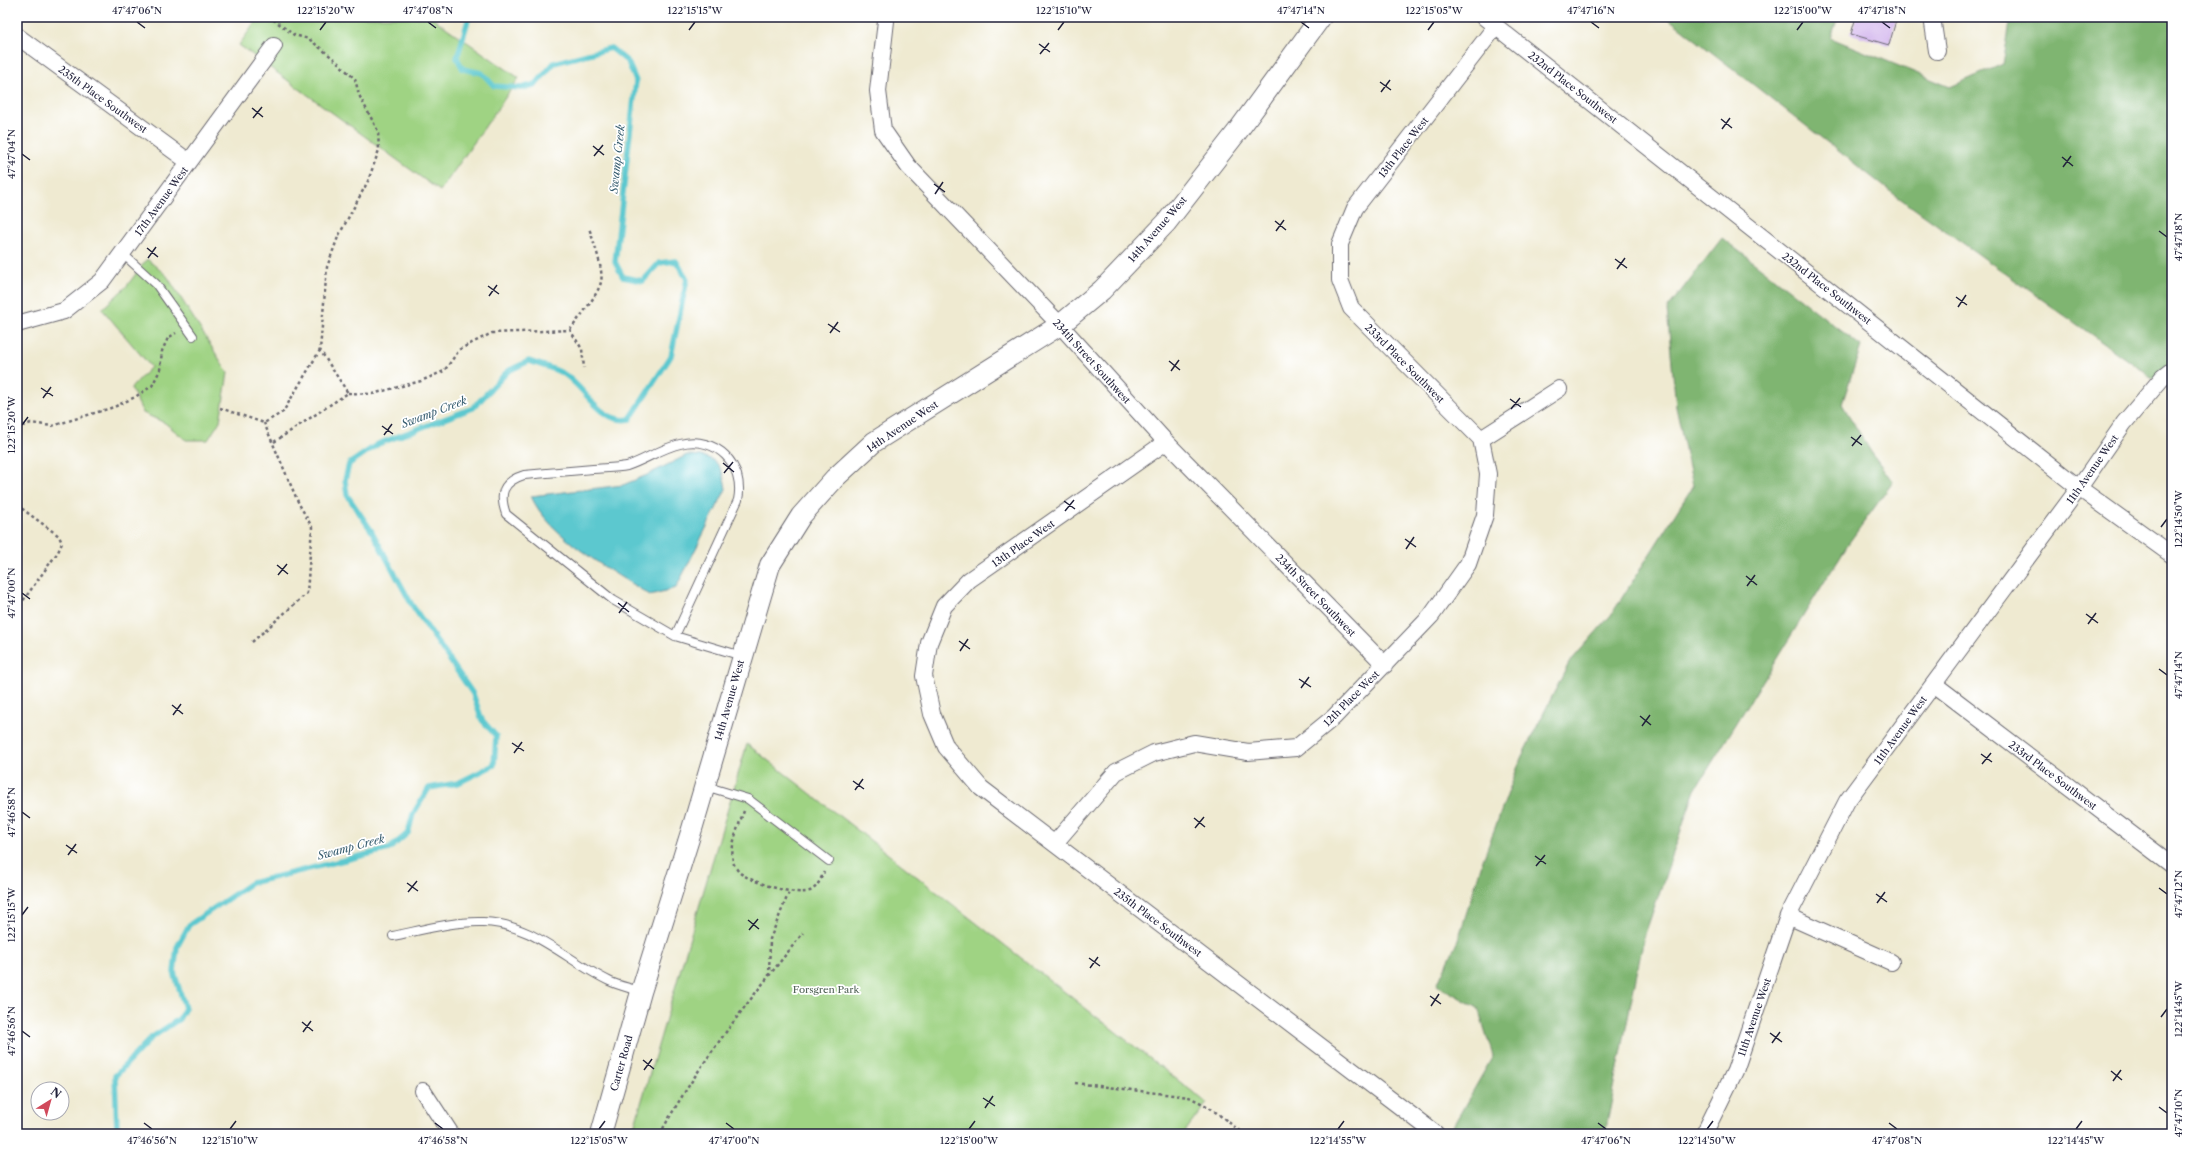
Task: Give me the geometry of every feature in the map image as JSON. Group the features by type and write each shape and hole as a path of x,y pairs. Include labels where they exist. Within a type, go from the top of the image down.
{"street":[{"name":"14th Avenue West","path":"641,992 770,565 801,516 835,478 874,442 1060,325 1102,290 1166,223 1237,132 1320,17"},
{"path":"1932,17 1937,51"},
{"name":"234th Street Southwest","path":"886,21 878,91 883,130 908,166 1060,325 1166,442 1385,665"},
{"name":"13th Place West","path":"1340,280 1340,244 1355,208 1490,22"},
{"name":"232nd Place Southwest","path":"1490,22 2080,488 2172,555"},
{"name":"235th Place Southwest","path":"17,36 190,162"},
{"name":"17th Avenue West","path":"19,324 64,311 102,281 274,46"},
{"name":"233rd Place Southwest","path":"1340,280 1350,308 1481,439"},
{"name":"11th Avenue West","path":"1704,1134 1735,1071 1788,916 1847,801 2080,488 2124,423 2163,377 2172,370"},
{"path":"1481,439 1558,389"},
{"name":"12th Place West","path":"1055,843 1116,772 1154,753 1194,743 1248,752 1296,748 1334,718 1430,616 1468,564 1485,515 1488,474 1481,439"},
{"name":"13th Place West","path":"924,676 929,643 944,606 969,580 1166,442"},
{"name":"235th Place Southwest","path":"924,676 932,714 946,748 981,788 1436,1134"},
{"name":"233rd Place Southwest","path":"1934,684 2172,865"},
{"path":"1788,916 1891,962"},
{"name":"Carter Road","path":"601,1134 641,992"},
{"path":"423,1091 451,1134"}],"lane":[{"path":"123,254 156,284 193,336"},
{"path":"674,636 738,500 740,487 738,473 730,459 716,448 699,443 681,444 626,466 524,475 511,479 504,490 502,502 506,514 613,600 674,636 742,656"},
{"path":"704,786 748,799 829,861"},
{"path":"393,936 447,925 484,922 511,926 532,934 610,982 641,992"}],"path":[{"path":"264,423 284,412 320,350 327,267 338,237 368,181 379,150 378,131 359,95 355,78 309,39 294,35 270,17"},
{"path":"274,442 348,393 372,394 421,381 444,370 460,349 492,333 570,330 585,311 601,282 596,248 589,228"},
{"path":"17,428 31,423 52,426 114,407 135,397 152,386 160,370 162,351 168,338 186,326"},
{"path":"570,330 582,349 584,368"},
{"path":"320,350 348,393"},
{"path":"220,408 264,423 274,442 299,504 312,527 306,593 252,642"},
{"path":"17,505 59,536 62,543 58,552 17,609"},
{"path":"748,799 736,835 733,852 734,863 739,872 789,892 802,892 812,890 820,880 829,861"},
{"path":"769,977 770,939 789,892"},
{"path":"660,1134 694,1078 728,1029 803,933"},
{"path":"1075,1083 1189,1097 1209,1107 1244,1134"}],"green space":[{"path":"259,17 431,17 519,78 440,191 239,45"},
{"path":"1671,17 1838,17 1831,38 1950,87 2003,64 2011,17 2172,17 2172,392 1891,192 1669,19"},
{"path":"1722,238 1861,346 1842,404 1871,452 1893,482 1848,544 1695,790 1644,937 1605,1134 1470,1134 1453,1126 1493,1056 1478,1008 1437,985 1458,940 1483,860 1521,758 1569,663 1611,615 1693,486 1676,407 1667,309"},
{"path":"147,259 167,276 228,373 220,421 208,440 186,440 165,423 143,413 131,388 151,367 102,309 126,287"},
{"name":"Forsgren Park","path":"747,744 1207,1103 1183,1134 632,1134"}],"water":[{"path":"687,455 704,457 715,462 722,472 726,489 676,588 650,595 601,565 567,539 540,511 531,496 623,485"}],"building":[{"path":"1856,17 1897,17 1889,45 1851,34"}],"waterway":[{"name":"Swamp Creek","path":"115,1134 117,1129 115,1076 151,1038 179,1019 185,1008 174,972 177,947 189,925 251,883 389,849 408,833 413,814 429,788 458,783 494,765 496,736 482,720 473,694 412,605 371,530 347,495 345,480 349,464 378,444 473,408 508,371 529,361 564,374 572,380 602,411 620,419 630,419 671,356 687,279 676,261 659,263 643,281 623,277 615,262 636,81 628,62 611,48 554,63 536,84 522,88 494,86 482,73 463,69 457,58 469,17"}]}
